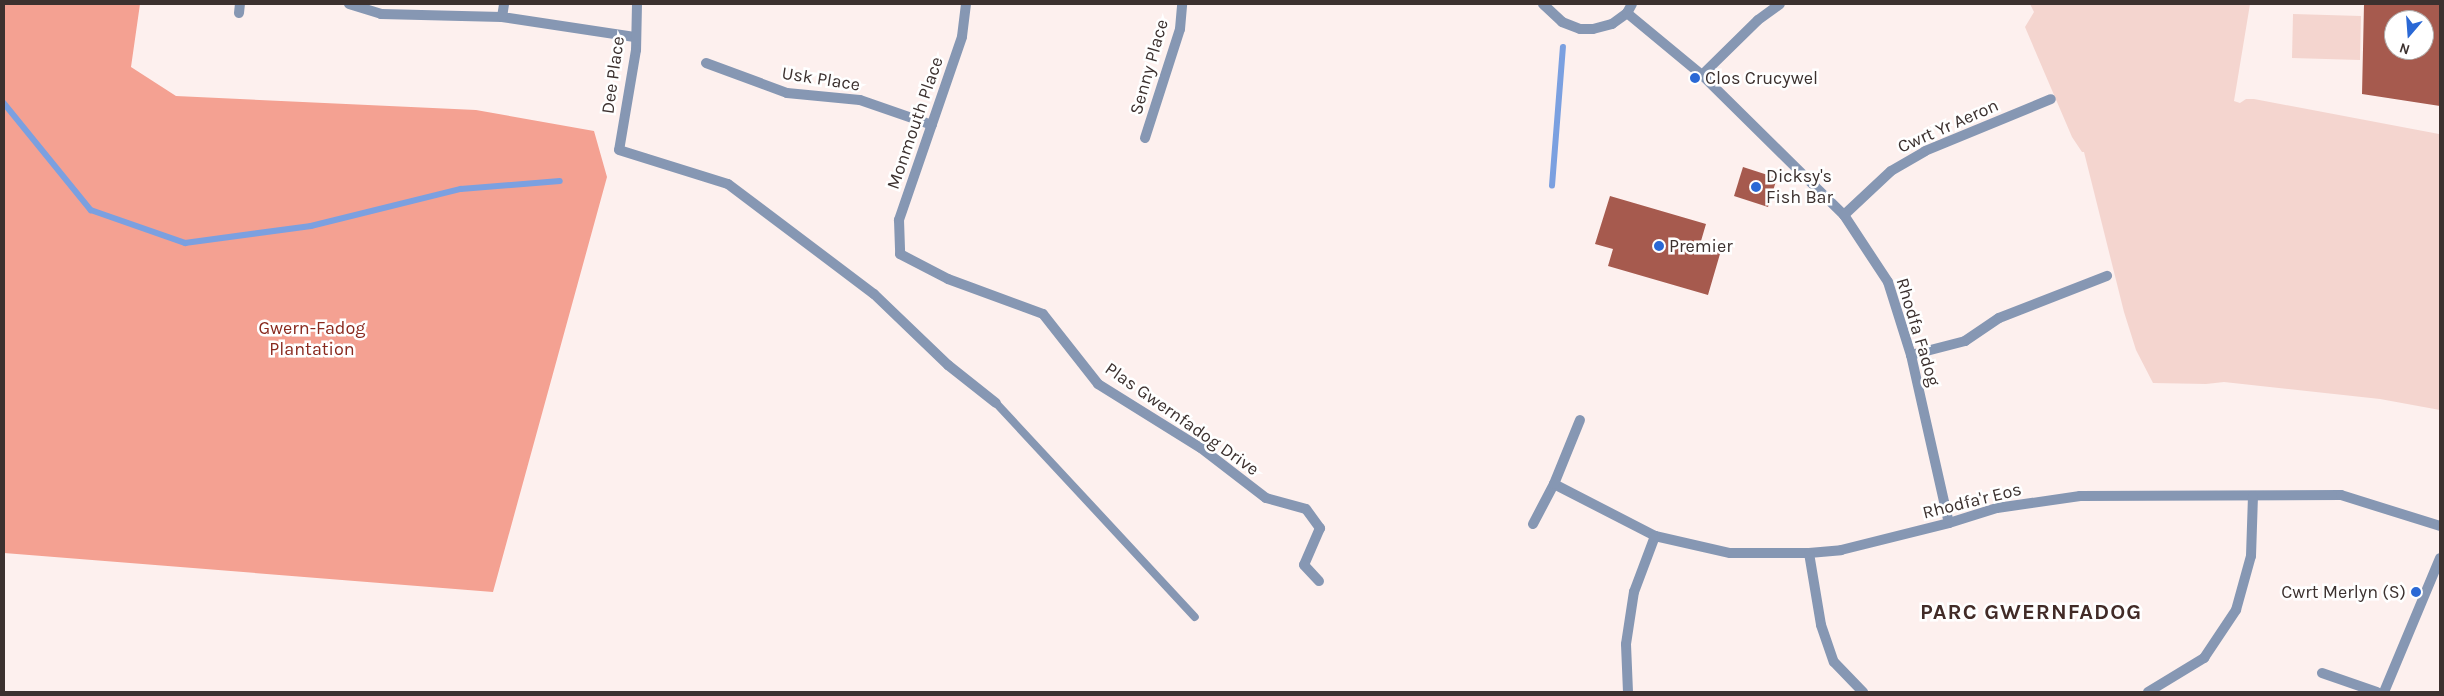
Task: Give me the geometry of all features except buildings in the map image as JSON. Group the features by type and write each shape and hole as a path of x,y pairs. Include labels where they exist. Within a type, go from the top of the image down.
{"street":[{"path":"349,4 381,14 502,17 635,37"},
{"path":"502,17 504,4"},
{"name":"Dee Place","path":"637,4 636,50 618,150 728,184 874,294 948,364 996,403"},
{"name":"Monmouth Place","path":"900,254 899,220 962,38 966,4"},
{"name":"Senny Place","path":"1145,138 1180,29 1182,4"},
{"path":"1543,4 1562,22 1580,28 1594,29 1612,24 1627,13 1632,4"},
{"path":"1702,75 1758,20 1780,4"},
{"name":"Rhodfa Fadog","path":"1627,13 1702,75 1844,215 1888,282 1910,355 1949,523"},
{"name":"Usk Place","path":"706,63 787,93 860,100 932,125"},
{"name":"Cwrt Yr Aeron","path":"1844,215 1891,171 1925,151 2051,99"},
{"name":"Plas Gwernfadog Drive","path":"900,254 948,279 1043,314 1098,384 1201,448 1266,498 1306,509 1320,528 1304,565 1319,582"},
{"path":"1910,355 1965,340 1999,318 2107,276"},
{"path":"1533,524 1554,484 1580,420"},
{"name":"Rhodfa'r Eos","path":"1554,484 1655,536 1730,553 1809,553 1841,550 1949,523 1998,508 2080,496 2341,495 2440,526"},
{"path":"2148,692 2204,658 2236,610 2250,556 2253,496"},
{"path":"1628,692 1626,644 1634,592 1655,536"},
{"path":"1809,553 1821,625 1834,662 1863,692"},
{"path":"2384,692 2440,558"},
{"path":"2322,673 2377,692"}],"lane":[{"path":"996,403 1195,617"}],"shaded area":[{"path":"2030,4 2250,4 2234,101 2240,103 2246,99 2254,99 2439,134 2440,410 2380,399 2224,382 2206,384 2153,383 2136,350 2124,312 2084,152 2082,152 2072,137 2025,27 2034,12"},
{"path":"2293,14 2361,16 2360,60 2292,58"}],"green space":[{"name":"Gwern-Fadog Plantation","path":"4,4 140,4 131,67 176,96 476,110 594,131 607,177 493,592 4,553"}],"waterway":[{"path":"1552,186 1563,47"},
{"path":"4,103 91,210 185,243 311,226 461,189 560,181"}],"place":[{"name":"Clos Crucywel","path":"1695,78"},
{"name":"Dicksy's Fish Bar","path":"1756,187"},
{"name":"Premier","path":"1659,246"},
{"name":"Cwrt Merlyn (S)","path":"2416,592"}],"district":[{"name":"PARC GWERNFADOG","path":"2031,613"}]}
